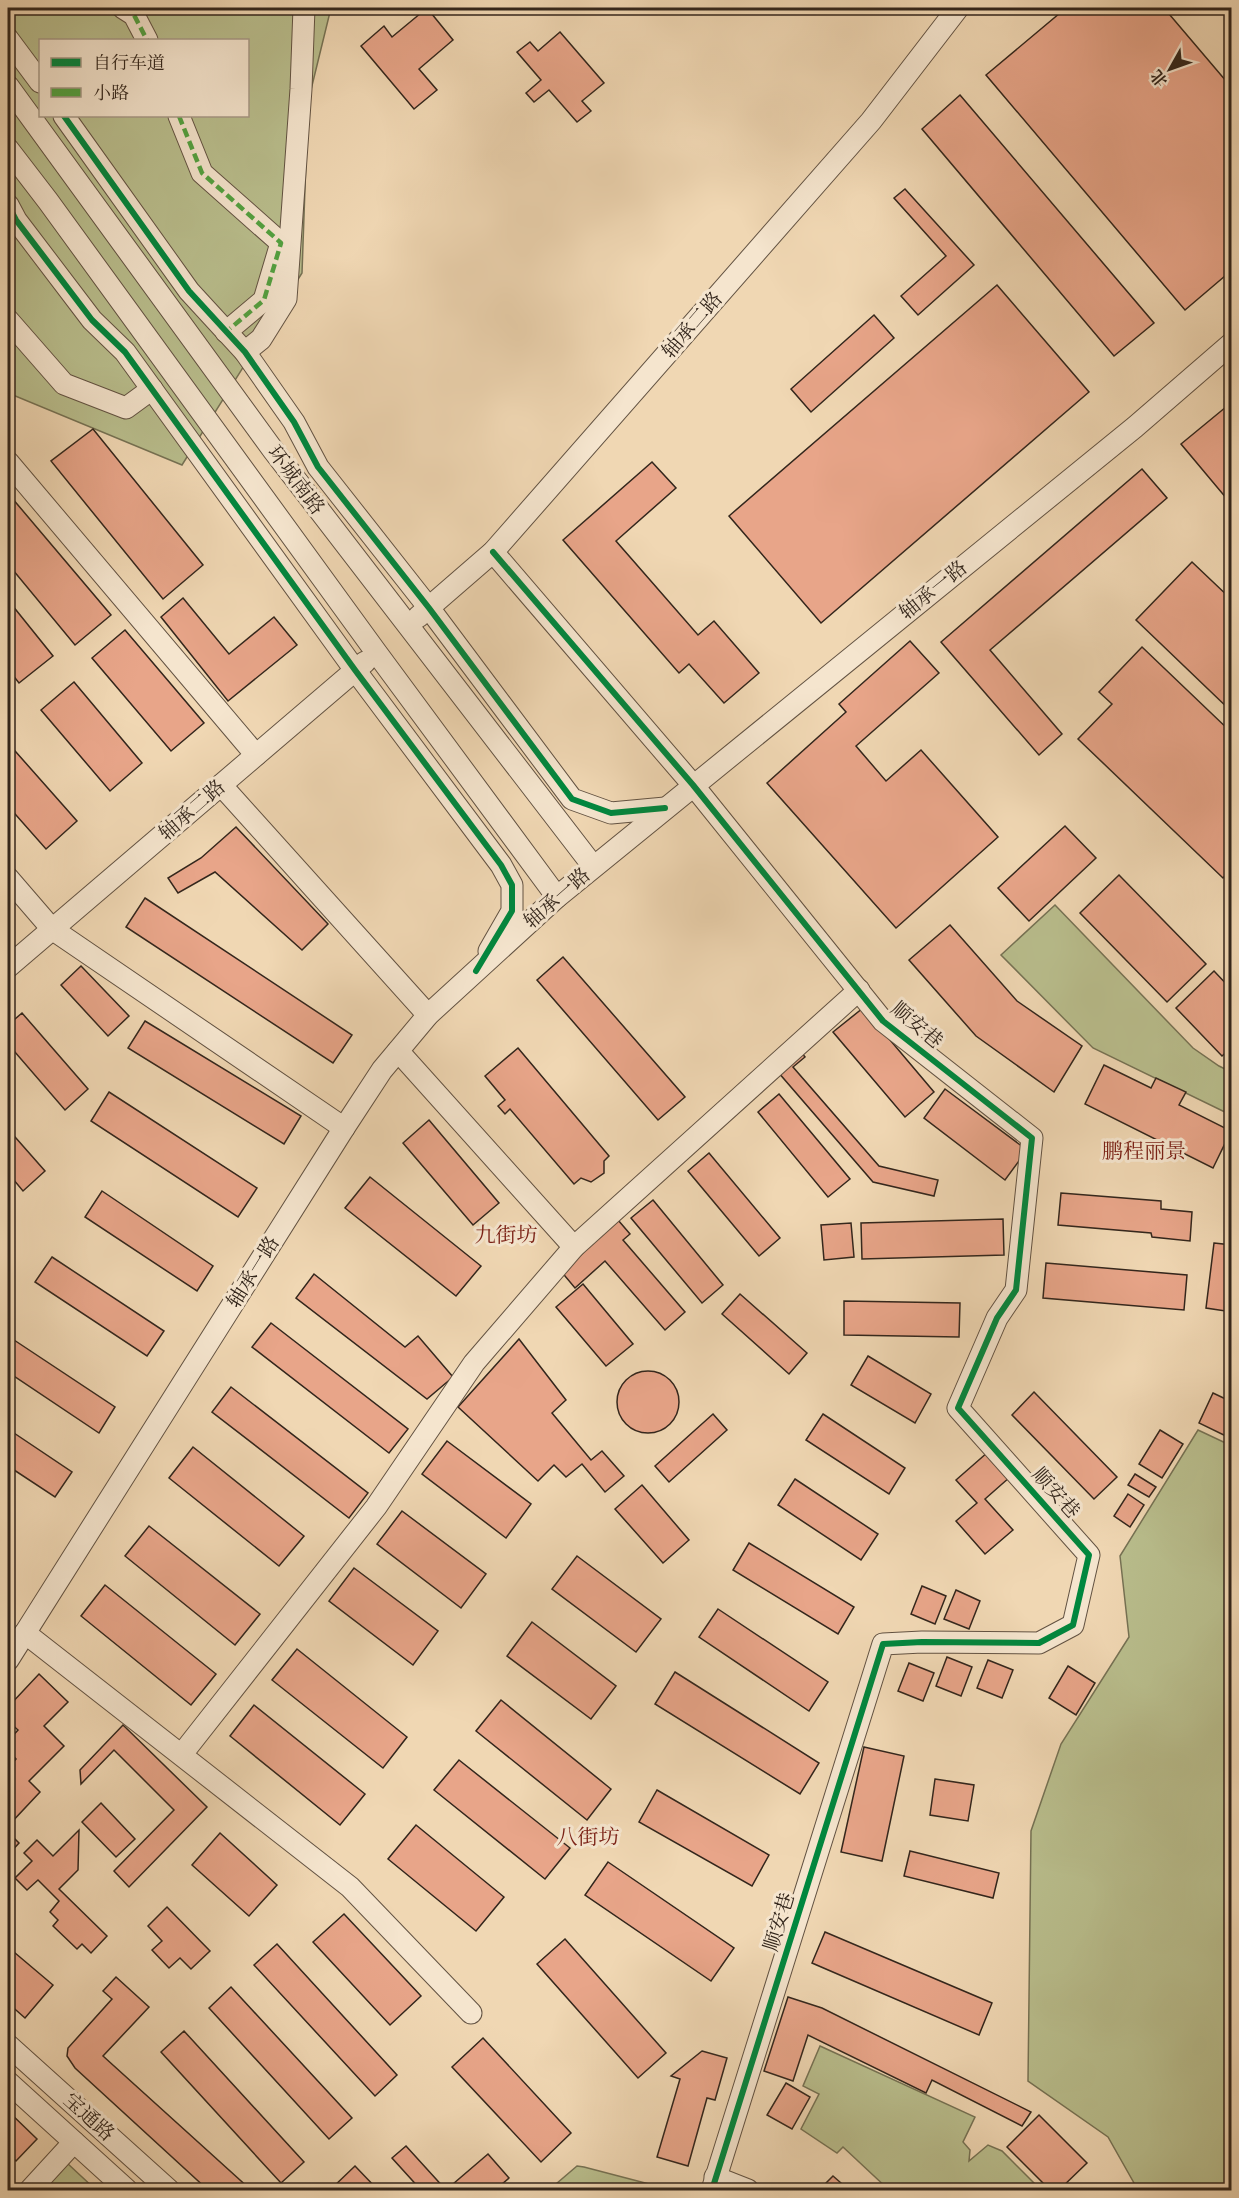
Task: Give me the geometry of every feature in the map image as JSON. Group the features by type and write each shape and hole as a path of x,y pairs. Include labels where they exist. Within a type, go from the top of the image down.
{"street":[{"path":"245,352 261,339 286,299 301,89 304,8"},
{"name":"轴承二路","path":"409,626 493,552 871,121 958,8"},
{"path":"131,10 146,39"},
{"path":"8,39 39,81"},
{"name":"环城南路","path":"8,86 273,450 593,867"},
{"path":"65,117 189,291 245,352 294,422 318,467 429,608 572,800 611,813 665,808"},
{"path":"179,117 202,173 281,243 264,300 226,332"},
{"name":"环城南路","path":"8,149 557,897"},
{"path":"8,205 16,220 92,320 125,352 501,865 512,885 512,912 476,971"},
{"path":"8,320 64,384 126,408 152,389"},
{"name":"轴承一路","path":"8,1660 344,1128 382,1070 428,1015 557,897 1135,427 1232,343"},
{"path":"8,462 256,755"},
{"name":"顺安巷","path":"493,552 693,785 883,1021 1032,1138 1016,1290 997,1318 958,1408 1089,1555 1073,1625 1039,1643 883,1644 714,2184"},
{"name":"轴承二路","path":"8,967 376,652"},
{"path":"221,785 428,1015"},
{"path":"8,878 52,929 344,1128"},
{"path":"182,1754 376,1507 474,1363 574,1247 859,990"},
{"path":"398,1051 574,1247"},
{"path":"25,1633 350,1887 471,2013"},
{"name":"宝通路","path":"8,2045 169,2190"},
{"name":"宝通路","path":"8,2082 127,2190"},
{"path":"30,2190 74,2142"},
{"path":"714,2184 748,2190"}],"green space":[{"path":"8,8 331,8 308,102 302,273 182,465 8,393"},
{"path":"1055,905 1193,1048 1231,1072 1231,1115 1093,1048 1001,955"},
{"path":"1198,1430 1232,1446 1231,2190 1138,2190 1108,2137 1028,2081 1031,1831 1061,1744 1129,1637 1120,1556"},
{"path":"820,2046 975,2117 963,2142 970,2150 969,2161 988,2145 1002,2151 1041,2190 889,2190 843,2147 837,2153 801,2129 819,2094 803,2086"},
{"path":"67,2163 96,2190 42,2190"},
{"path":"577,2166 584,2167 672,2190 549,2190"}],"building":[{"path":"427,8 453,40 419,69 437,90 414,109 361,46 384,26 392,37"},
{"path":"1066,8 1164,8 1232,88 1232,270 1185,310 986,75"},
{"path":"560,32 604,83 582,101 591,111 577,122 549,90 534,102 526,93 541,80 517,52 530,42 538,51"},
{"path":"960,95 1154,323 1114,356 922,129"},
{"path":"905,189 974,265 918,315 901,296 946,256 894,198"},
{"path":"997,285 1089,392 821,623 729,516"},
{"path":"874,315 894,338 811,412 791,389"},
{"path":"1232,402 1232,505 1181,444"},
{"path":"93,429 203,565 163,599 51,461"},
{"path":"652,462 676,488 616,541 698,635 714,621 759,673 724,703 689,664 679,673 563,540"},
{"path":"1142,469 1167,498 990,650 1062,734 1039,755 941,642"},
{"path":"12,498 111,615 75,645 8,564 8,502"},
{"path":"1192,562 1232,600 1232,712 1136,620"},
{"path":"183,598 229,654 274,617 297,645 228,701 161,617"},
{"path":"8,600 53,656 19,683 8,669"},
{"path":"125,630 204,723 171,751 92,658"},
{"path":"910,641 939,673 856,746 886,781 921,750 998,837 896,928 767,783 846,712 839,704"},
{"path":"1142,647 1232,733 1232,868 1223,878 1078,739 1112,704 1099,692"},
{"path":"74,682 142,763 110,791 41,710"},
{"path":"8,743 77,821 46,849 8,806"},
{"path":"1065,826 1096,858 1029,921 998,888"},
{"path":"236,827 328,924 302,950 215,872 178,893 168,878 201,858"},
{"path":"1119,875 1206,964 1167,1002 1080,913"},
{"path":"145,898 352,1035 333,1063 126,927"},
{"path":"950,925 1017,1001 1082,1046 1054,1092 976,1036 909,960"},
{"path":"563,957 685,1097 658,1120 537,980"},
{"path":"81,966 129,1016 108,1036 61,985"},
{"path":"1214,971 1232,990 1232,1047 1222,1056 1176,1008"},
{"path":"863,1008 934,1092 905,1117 833,1032"},
{"path":"22,1013 88,1089 65,1110 8,1044 8,1025"},
{"path":"145,1021 301,1116 284,1144 128,1048"},
{"path":"518,1048 609,1156 604,1161 604,1173 591,1182 581,1178 574,1184 510,1109 505,1114 498,1106 505,1100 485,1076"},
{"path":"801,1052 805,1057 793,1067 879,1166 938,1180 934,1196 873,1182 778,1072"},
{"path":"1104,1065 1151,1088 1156,1078 1186,1092 1179,1105 1231,1131 1213,1168 1085,1104"},
{"path":"945,1089 1027,1150 1005,1180 924,1118"},
{"path":"109,1092 257,1188 238,1217 91,1121"},
{"path":"779,1094 850,1179 828,1197 758,1112"},
{"path":"429,1120 499,1203 473,1225 403,1143"},
{"path":"8,1129 45,1171 23,1191 8,1173"},
{"path":"709,1153 780,1238 759,1256 688,1171"},
{"path":"370,1177 481,1266 456,1296 345,1208"},
{"path":"102,1191 213,1266 197,1291 85,1217"},
{"path":"1061,1193 1161,1201 1161,1209 1192,1212 1190,1241 1152,1237 1151,1233 1058,1225"},
{"path":"653,1200 723,1285 702,1303 631,1218"},
{"path":"1003,1219 1004,1255 862,1259 861,1223"},
{"path":"618,1220 630,1234 623,1240 685,1312 665,1330 605,1261 575,1288 560,1270"},
{"path":"851,1223 854,1257 824,1260 821,1225"},
{"path":"1214,1243 1232,1245 1232,1312 1206,1308"},
{"path":"52,1257 164,1331 147,1356 35,1282"},
{"path":"1046,1263 1187,1275 1184,1310 1043,1298"},
{"path":"314,1274 405,1347 418,1336 453,1377 427,1399 296,1298"},
{"path":"583,1284 633,1344 606,1366 556,1307"},
{"path":"740,1294 807,1353 789,1374 722,1314"},
{"path":"844,1301 960,1303 959,1337 844,1335"},
{"path":"271,1323 408,1429 389,1453 252,1347"},
{"path":"8,1336 115,1407 99,1433 8,1372"},
{"path":"519,1339 566,1400 552,1413 591,1460 602,1451 624,1476 605,1492 582,1464 566,1477 554,1465 538,1481 458,1407"},
{"path":"868,1356 931,1394 915,1423 851,1385"},
{"path":"648,1371 670,1380 679,1402 670,1424 648,1433 626,1424 617,1402 626,1380"},
{"path":"231,1387 368,1493 349,1518 212,1412"},
{"path":"1034,1392 1117,1477 1094,1499 1012,1415"},
{"path":"1213,1393 1232,1402 1232,1439 1199,1423"},
{"path":"713,1414 727,1430 669,1482 655,1466"},
{"path":"823,1414 905,1468 889,1494 806,1440"},
{"path":"8,1429 72,1472 55,1497 8,1466"},
{"path":"1160,1430 1183,1444 1162,1478 1139,1464"},
{"path":"447,1441 531,1504 506,1538 422,1474"},
{"path":"193,1447 304,1536 279,1566 169,1478"},
{"path":"988,1452 1010,1477 985,1499 1013,1530 985,1554 956,1521 977,1503 956,1480"},
{"path":"1135,1474 1156,1487 1149,1497 1128,1485"},
{"path":"795,1479 878,1534 861,1560 778,1505"},
{"path":"642,1485 689,1540 663,1563 615,1509"},
{"path":"1128,1494 1144,1505 1130,1527 1114,1516"},
{"path":"402,1511 486,1574 461,1608 377,1544"},
{"path":"149,1526 260,1614 235,1645 125,1556"},
{"path":"749,1543 854,1607 838,1634 733,1570"},
{"path":"577,1556 661,1619 636,1652 552,1589"},
{"path":"354,1568 438,1631 413,1665 329,1601"},
{"path":"105,1585 216,1674 191,1705 81,1616"},
{"path":"922,1586 946,1596 935,1624 911,1614"},
{"path":"956,1590 980,1601 969,1629 944,1619"},
{"path":"718,1609 828,1682 809,1711 699,1637"},
{"path":"532,1622 616,1686 591,1719 507,1656"},
{"path":"297,1649 407,1737 383,1768 272,1680"},
{"path":"947,1657 972,1667 961,1696 936,1686"},
{"path":"988,1660 1013,1670 1002,1698 977,1688"},
{"path":"909,1663 934,1673 923,1701 898,1691"},
{"path":"1068,1666 1095,1683 1076,1715 1049,1698"},
{"path":"675,1672 819,1763 800,1794 655,1704"},
{"path":"39,1674 68,1702 44,1726 64,1746 29,1781 40,1792 8,1826 8,1768 16,1759 8,1750 8,1741 18,1730 8,1721 8,1707"},
{"path":"501,1700 611,1789 587,1820 476,1731"},
{"path":"254,1705 365,1794 340,1825 230,1736"},
{"path":"123,1725 207,1807 129,1887 114,1871 174,1810 114,1750 81,1784 80,1770"},
{"path":"864,1747 904,1756 882,1861 841,1852"},
{"path":"459,1760 570,1848 545,1879 434,1790"},
{"path":"935,1779 974,1785 968,1821 930,1815"},
{"path":"657,1790 769,1855 752,1886 639,1822"},
{"path":"101,1803 135,1839 116,1857 82,1822"},
{"path":"416,1825 504,1897 476,1931 388,1859"},
{"path":"79,1830 78,1870 59,1889 107,1936 91,1953 82,1944 77,1949 53,1926 58,1920 50,1912 59,1901 38,1880 27,1890 15,1878 32,1861 24,1853 37,1840 53,1856"},
{"path":"8,1832 19,1843 8,1855"},
{"path":"220,1833 277,1885 249,1916 192,1865"},
{"path":"910,1851 999,1873 993,1898 904,1876"},
{"path":"608,1862 734,1948 711,1981 585,1895"},
{"path":"167,1907 210,1951 191,1969 180,1958 169,1968 152,1950 162,1941 148,1926"},
{"path":"344,1914 421,1996 390,2025 313,1942"},
{"path":"825,1932 992,2003 979,2035 812,1963"},
{"path":"565,1939 666,2053 638,2078 537,1964"},
{"path":"277,1944 397,2075 375,2096 254,1965"},
{"path":"8,1947 53,1985 25,2018 8,2003"},
{"path":"116,1977 149,2007 103,2056 251,2190 208,2190 75,2068 67,2056 68,2048 112,1999 103,1991"},
{"path":"231,1987 352,2118 329,2139 209,2008"},
{"path":"788,1997 822,2008 1031,2112 1022,2126 932,2080 926,2093 808,2035 793,2081 764,2071"},
{"path":"184,2031 304,2162 281,2183 161,2052"},
{"path":"483,2038 571,2133 541,2162 452,2067"},
{"path":"702,2051 727,2058 715,2100 707,2098 688,2166 657,2157 680,2079 671,2076"},
{"path":"786,2083 810,2097 792,2129 767,2115"},
{"path":"8,2111 37,2139 16,2161 8,2154"},
{"path":"1039,2115 1087,2163 1059,2190 1050,2190 1007,2147"},
{"path":"406,2146 446,2190 421,2190 392,2158"},
{"path":"488,2154 509,2178 495,2190 446,2190"},
{"path":"355,2166 378,2190 330,2190"},
{"path":"833,2176 849,2190 819,2190"}],"marked path":[{"path":"123,8 134,15 146,39"},
{"path":"179,117 202,173 281,243 264,300 226,332"}],"cycle path":[{"path":"65,117 189,291 245,352 294,422 318,467 429,608 572,799 611,813 665,808"},
{"path":"8,205 16,220 92,320 125,352 355,670 501,865 512,885 512,911 476,971"},
{"path":"493,552 693,785 883,1021 1032,1138 1016,1290 997,1318 958,1408 1089,1555 1073,1625 1039,1643 883,1644 712,2190"}],"district":[{"name":"鹏程丽景","path":"1144,1151"},
{"name":"九街坊","path":"506,1235"},
{"name":"八街坊","path":"588,1837"}]}
